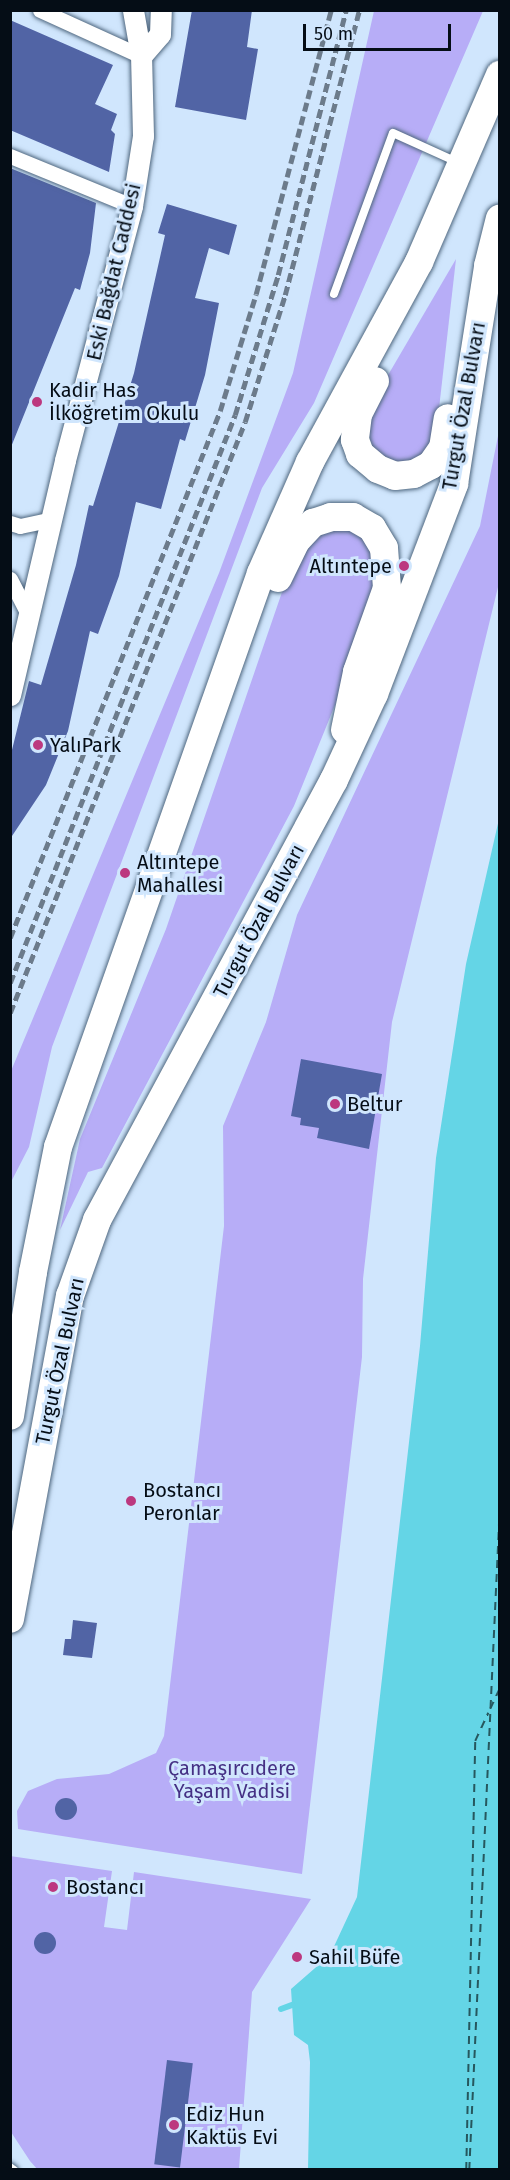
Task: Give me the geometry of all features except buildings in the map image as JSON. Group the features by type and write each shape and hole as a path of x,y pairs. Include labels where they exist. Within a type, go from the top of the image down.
{"highway":[{"name":"Turgut Özal Bulvarı","path":"10,1416 33,1272 58,1146 153,874 280,526 310,462 419,262 500,75"},
{"name":"Turgut Özal Bulvarı","path":"10,1619 70,1296 97,1220 334,780 374,694 454,484 488,266 500,218"},
{"path":"419,262 400,332 358,414 355,440 360,454 395,476 414,474 431,465 442,448 465,318 488,266"},
{"path":"153,874 205,782 283,563 296,542 313,523 331,516 353,517 372,528 384,548 387,588 357,672 334,780"}],"street":[{"path":"40,10 141,56 160,34 161,10"},
{"name":"Eski Bağdat Caddesi","path":"10,695 52,519 132,206 143,136 141,56 133,10"},
{"path":"10,156 132,206"},
{"path":"10,523 20,526 52,519"},
{"path":"10,579 30,618"}],"lane":[{"path":"334,294 393,133 462,164"}],"green space":[{"path":"374,11 483,11 314,403 262,488 52,1047 29,1147 11,1182 11,1071 219,573 293,373"},
{"path":"456,259 436,435 420,460 390,463 373,448 367,430 374,399"},
{"name":"Çamaşırcıdere Yaşam Vadisi","path":"499,431 499,583 392,1022 363,1279 362,1357 302,1874 18,1829 17,1811 28,1791 57,1779 109,1774 156,1753 164,1736 224,1226 223,1126 266,1022 297,915 480,526"},
{"path":"323,529 357,531 372,548 374,609 294,806 102,1168 88,1172 60,1230 80,1139 166,929 291,566"},
{"path":"10,1856 112,1871 104,1927 127,1930 134,1872 311,1899 252,1992 239,2169 38,2170 30,2161 11,2132"}],"water":[{"path":"499,819 499,2169 308,2169 310,2062 308,2045 294,2035 291,1989 330,1955 357,1897 420,1346 436,1158 466,964"}],"waterway":[{"path":"281,2009 292,2005"}],"ferry route":[{"path":"469,2170 500,1497"},
{"path":"490,1709 500,1688"},
{"path":"466,2170 475,1741 488,1713"}],"railway":[{"path":"10,938 220,411 256,294 331,10"},
{"path":"10,983 235,415 278,275 346,10"},
{"path":"10,1013 245,422 285,295 359,10"}],"place":[{"name":"Kadir Has İlköğretim Okulu","path":"37,402"},
{"name":"Altıntepe","path":"404,566"},
{"name":"YalıPark","path":"38,745"},
{"name":"Altıntepe Mahallesi","path":"125,873"},
{"name":"Beltur","path":"335,1104"},
{"name":"Bostancı Peronlar","path":"131,1501"},
{"name":"Bostancı","path":"53,1887"},
{"name":"Sahil Büfe","path":"297,1957"},
{"name":"Ediz Hun Kaktüs Evi","path":"174,2125"}]}
